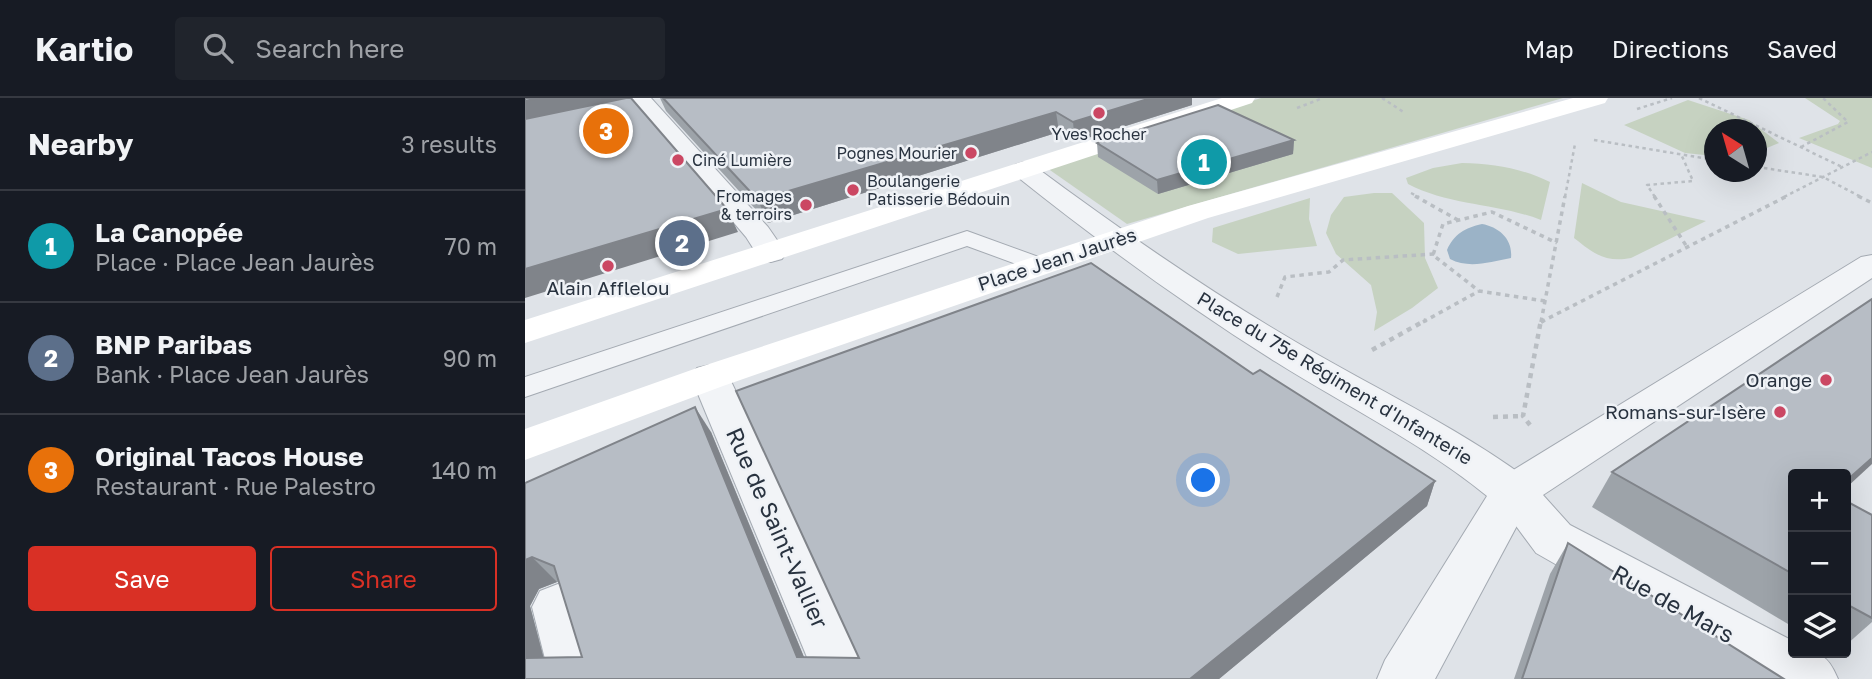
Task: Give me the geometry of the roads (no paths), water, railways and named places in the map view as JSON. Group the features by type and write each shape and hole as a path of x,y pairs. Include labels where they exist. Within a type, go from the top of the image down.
{"main road":[{"path":"525,332 1241,98"},
{"name":"Place Jean Jaurès","path":"525,445 710,377 1210,208 1597,98"}],"street":[{"path":"634,105 674,100"},
{"path":"634,105 758,233 771,253"},
{"name":"Place du 75e Régiment d'Infanterie","path":"1024,170 1154,267 1290,354 1479,465 1513,492"},
{"path":"1405,679 1513,492 1872,264"},
{"name":"Rue de Saint-Vallier","path":"710,377 844,679"},
{"name":"Rue de Mars","path":"1513,492 1553,539 1810,679"},
{"path":"558,607 578,679"}],"lane":[{"path":"525,387 967,238 1038,265"}],"water":[{"path":"1482,224 1504,235 1510,245 1511,258 1472,264 1450,259 1447,250 1453,240 1465,230"}],"place":[{"name":"Yves Rocher","path":"1099,113"},
{"name":"Original Tacos House","path":"606,131"},
{"name":"Pognes Mourier","path":"971,153"},
{"name":"Ciné Lumière","path":"678,160"},
{"name":"La Canopée","path":"1204,162"},
{"name":"Boulangerie Patisserie Bédouin","path":"853,190"},
{"name":"Fromages & terroirs","path":"806,205"},
{"name":"BNP Paribas","path":"682,243"},
{"name":"Alain Afflelou","path":"608,266"},
{"name":"Orange","path":"1826,380"},
{"name":"Romans-sur-Isère","path":"1780,412"}]}
